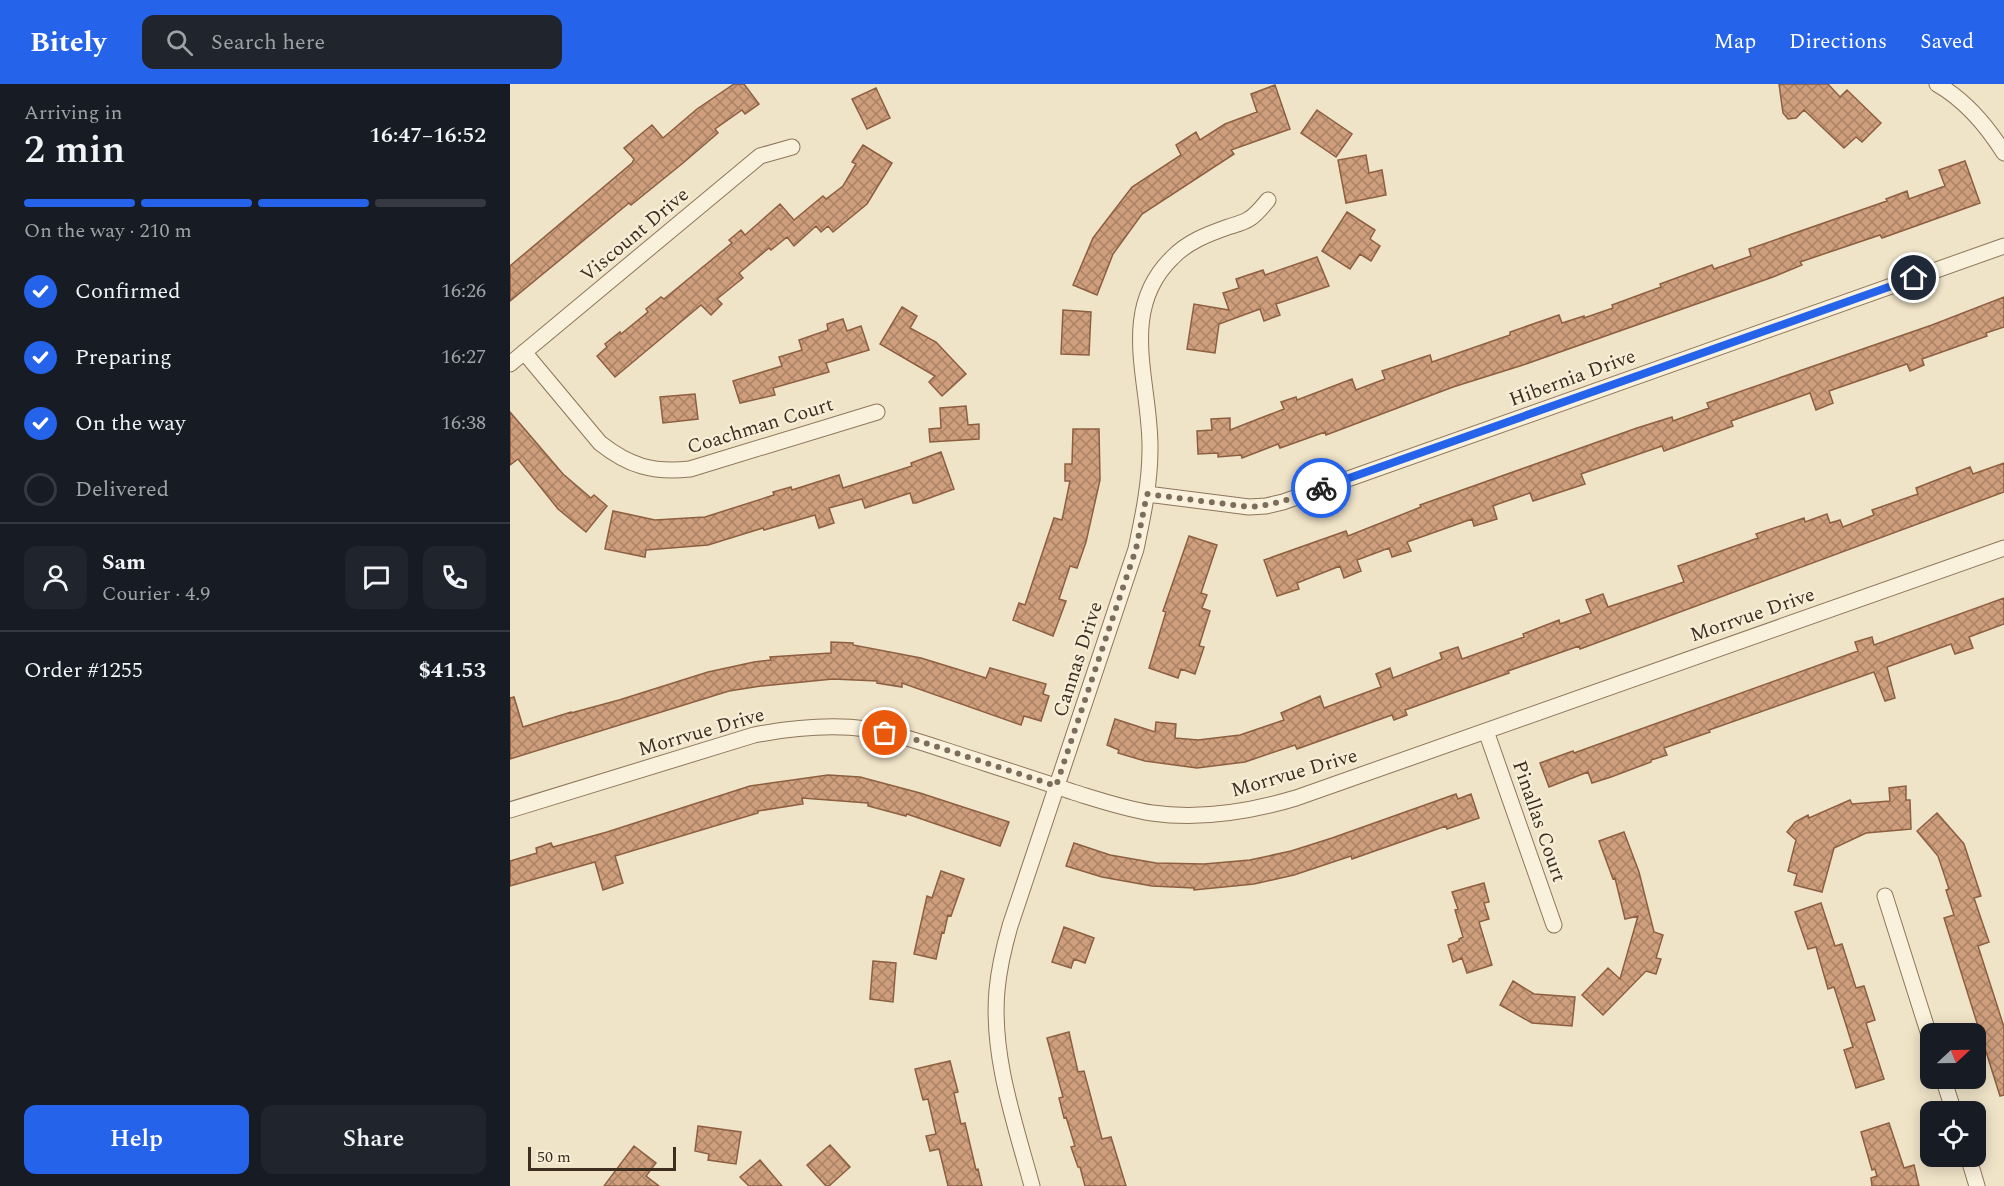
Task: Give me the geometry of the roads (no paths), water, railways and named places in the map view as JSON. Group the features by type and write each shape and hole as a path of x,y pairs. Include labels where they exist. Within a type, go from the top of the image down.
{"street":[{"path":"1937,84 1972,111 1992,133 2004,153"},
{"name":"Viscount Drive","path":"510,364 760,156 792,147"},
{"name":"Cannas Drive","path":"1032,1186 1002,1067 997,1030 997,992 1002,954 1010,926 1136,549 1147,494 1150,449 1149,413 1140,341 1140,322 1147,295 1161,271 1180,251 1212,232 1250,219 1268,200"},
{"name":"Hibernia Drive","path":"1147,494 1249,507 1282,502 2004,246"},
{"name":"Coachman Court","path":"524,352 600,442 615,455 651,470 690,469 877,412"},
{"name":"Morrvue Drive","path":"510,810 753,735 791,728 829,726 867,729 904,736 1115,806 1152,813 1189,816 1226,814 1261,808 1296,798 2004,548"},
{"name":"Pinallas Court","path":"1486,731 1554,925"},
{"path":"1885,896 1925,1023"},
{"path":"1971,1167 1977,1186"}]}
